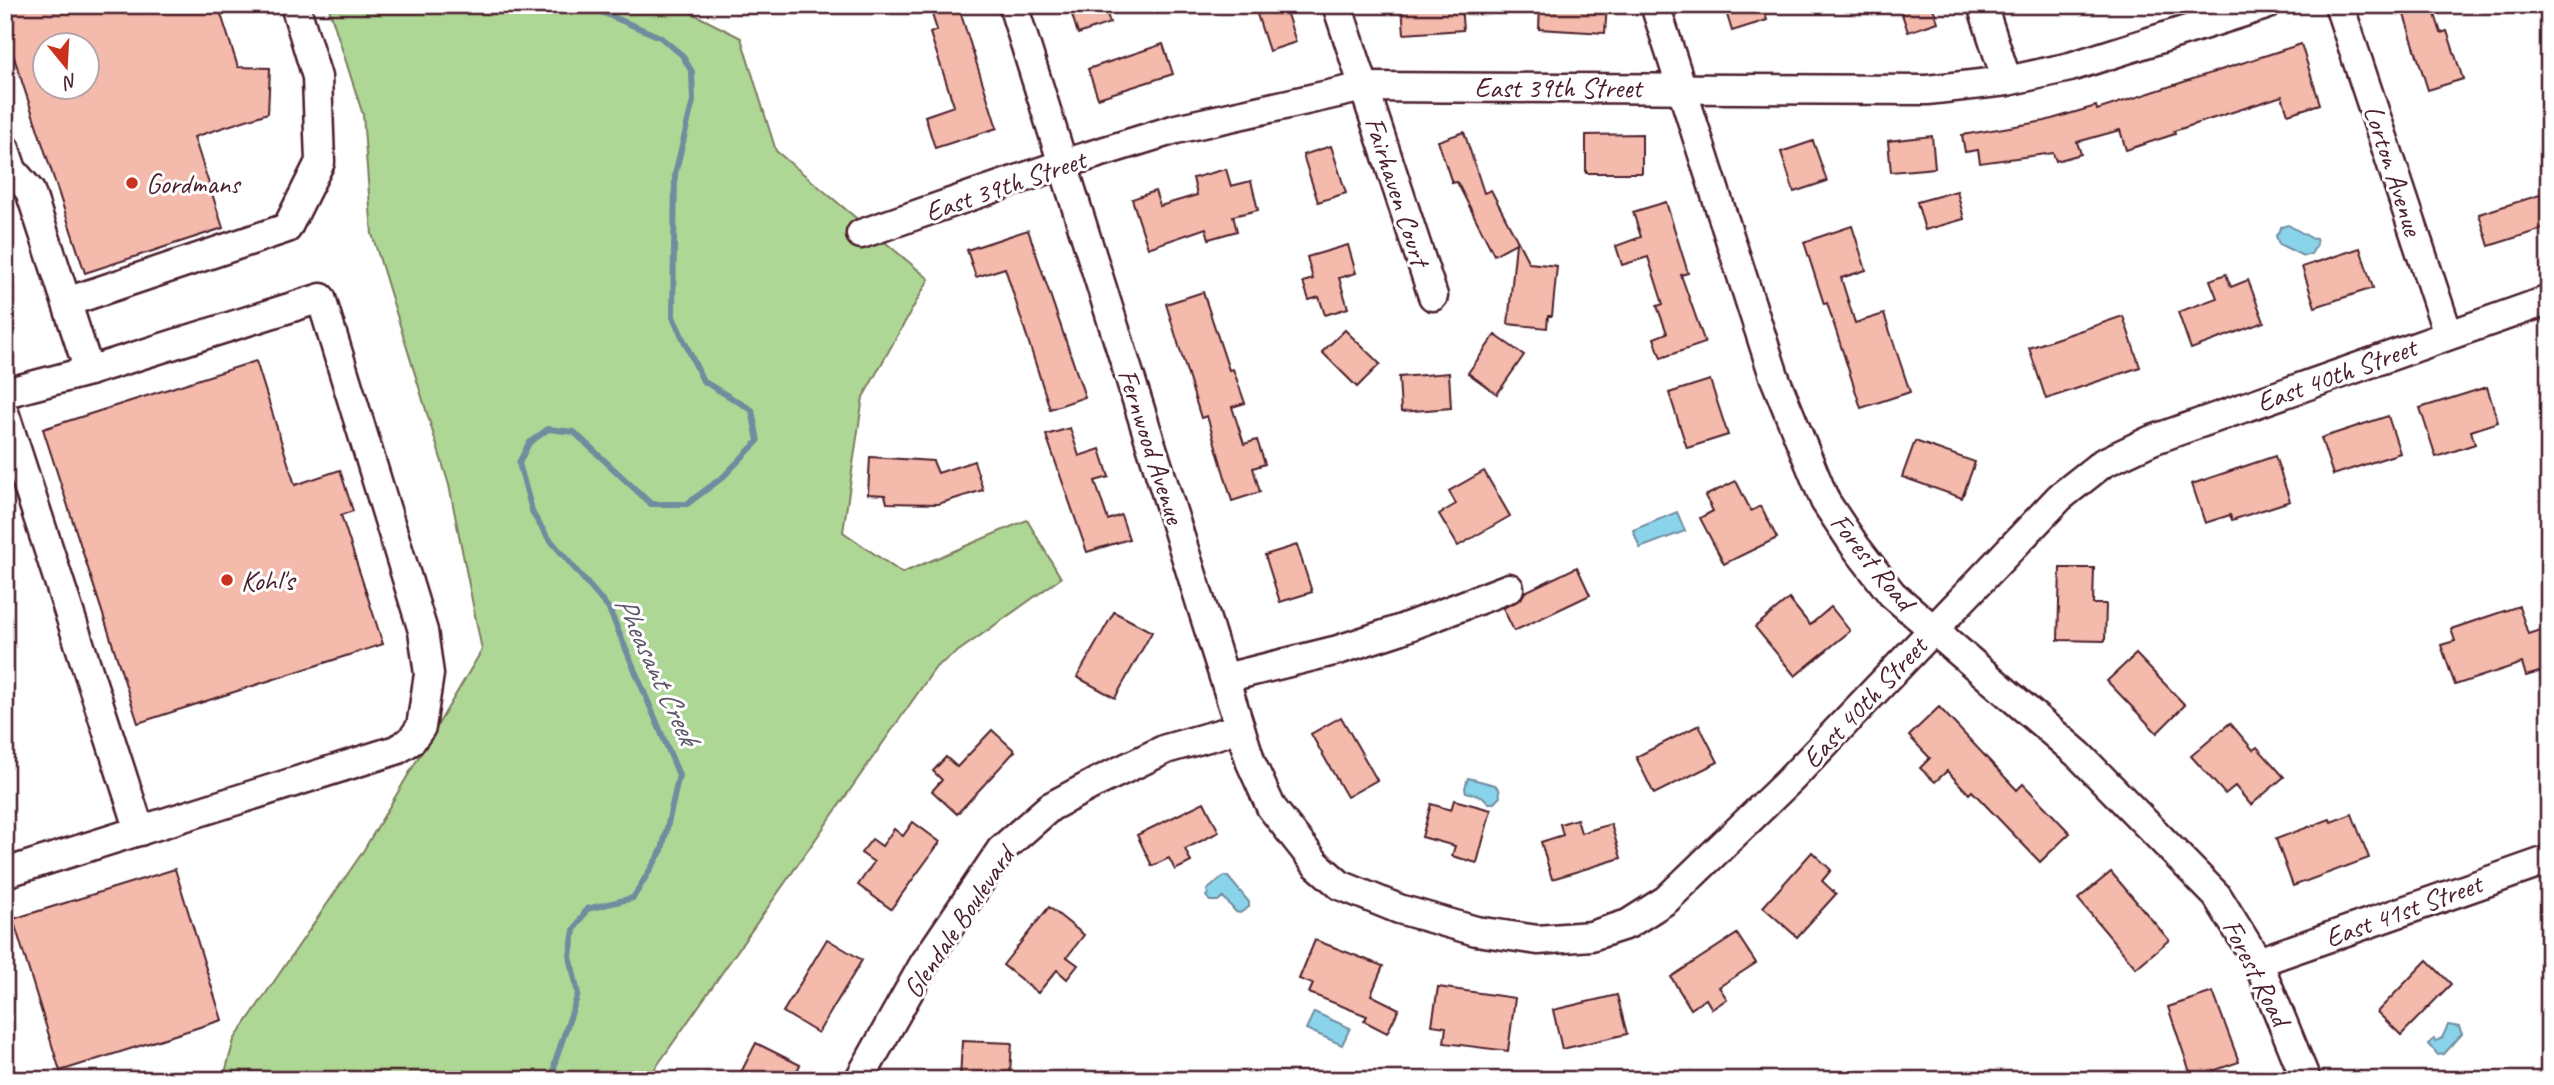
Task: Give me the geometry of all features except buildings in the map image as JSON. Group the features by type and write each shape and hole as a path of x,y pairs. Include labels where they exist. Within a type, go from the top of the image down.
{"street":[{"path":"66,302 287,228 320,162 317,77 295,5"},
{"name":"Fernwood Avenue","path":"1013,5 1240,728"},
{"name":"Fairhaven Court","path":"1337,5 1433,296"},
{"name":"Forest Road","path":"1655,5 1774,376 1825,501 1892,594 2089,764 2217,896 2258,962 2306,1080"},
{"path":"1982,5 2007,81"},
{"name":"East 39th Street","path":"861,234 1063,164 1176,129 1364,87 1927,89 2007,81 2070,67 2266,5"},
{"name":"Lorton Avenue","path":"2339,5 2448,334"},
{"path":"5,149 12,170 30,191 89,371"},
{"path":"5,394 89,371 321,299 423,631 429,674 421,727 411,741 396,750 5,873"},
{"name":"East 40th Street","path":"1240,728 1251,763 1272,807 1316,864 1340,885 1399,909 1476,931 1538,940 1591,936 1628,924 1666,900 1790,779 2060,497 2103,463 2152,440 2549,300"},
{"path":"5,415 140,831"},
{"path":"1225,678 1338,650 1509,588"},
{"name":"Glendale Boulevard","path":"859,1080 924,964 1001,850 1050,807 1096,783 1166,749 1240,728"},
{"name":"East 41st Street","path":"2258,962 2549,860"}],"green space":[{"path":"328,5 676,5 741,38 776,151 929,279 863,397 843,532 902,573 1027,520 1061,578 936,667 647,1080 223,1080 234,1040 362,853 482,650 449,485 372,234 363,115"}],"water":[{"path":"2288,225 2313,239 2316,238 2317,244 2311,254 2303,256 2279,244 2276,236 2281,227"},
{"path":"1677,512 1685,531 1640,548 1633,530"},
{"path":"1468,778 1495,785 1499,789 1500,797 1494,803 1489,803 1483,797 1466,792"},
{"path":"1224,876 1228,877 1249,902 1249,907 1240,913 1223,897 1218,901 1210,901 1206,896 1207,890"},
{"path":"1314,1012 1350,1028 1342,1045 1306,1029"},
{"path":"2448,1025 2459,1027 2462,1034 2444,1054 2438,1055 2429,1044 2434,1039 2436,1041 2442,1038"}],"waterway":[{"name":"Pheasant Creek","path":"553,1080 555,1062 578,994 570,956 574,930 587,909 633,898 662,850 679,775 609,609 547,536 533,514 519,463 529,443 548,429 574,432 651,504 687,504 723,477 758,441 752,410 703,381 673,317 675,174 693,101 692,72 682,55 660,37 585,5"}],"place":[{"name":"Gordmans","path":"132,183"},
{"name":"Kohl's","path":"227,580"}]}
